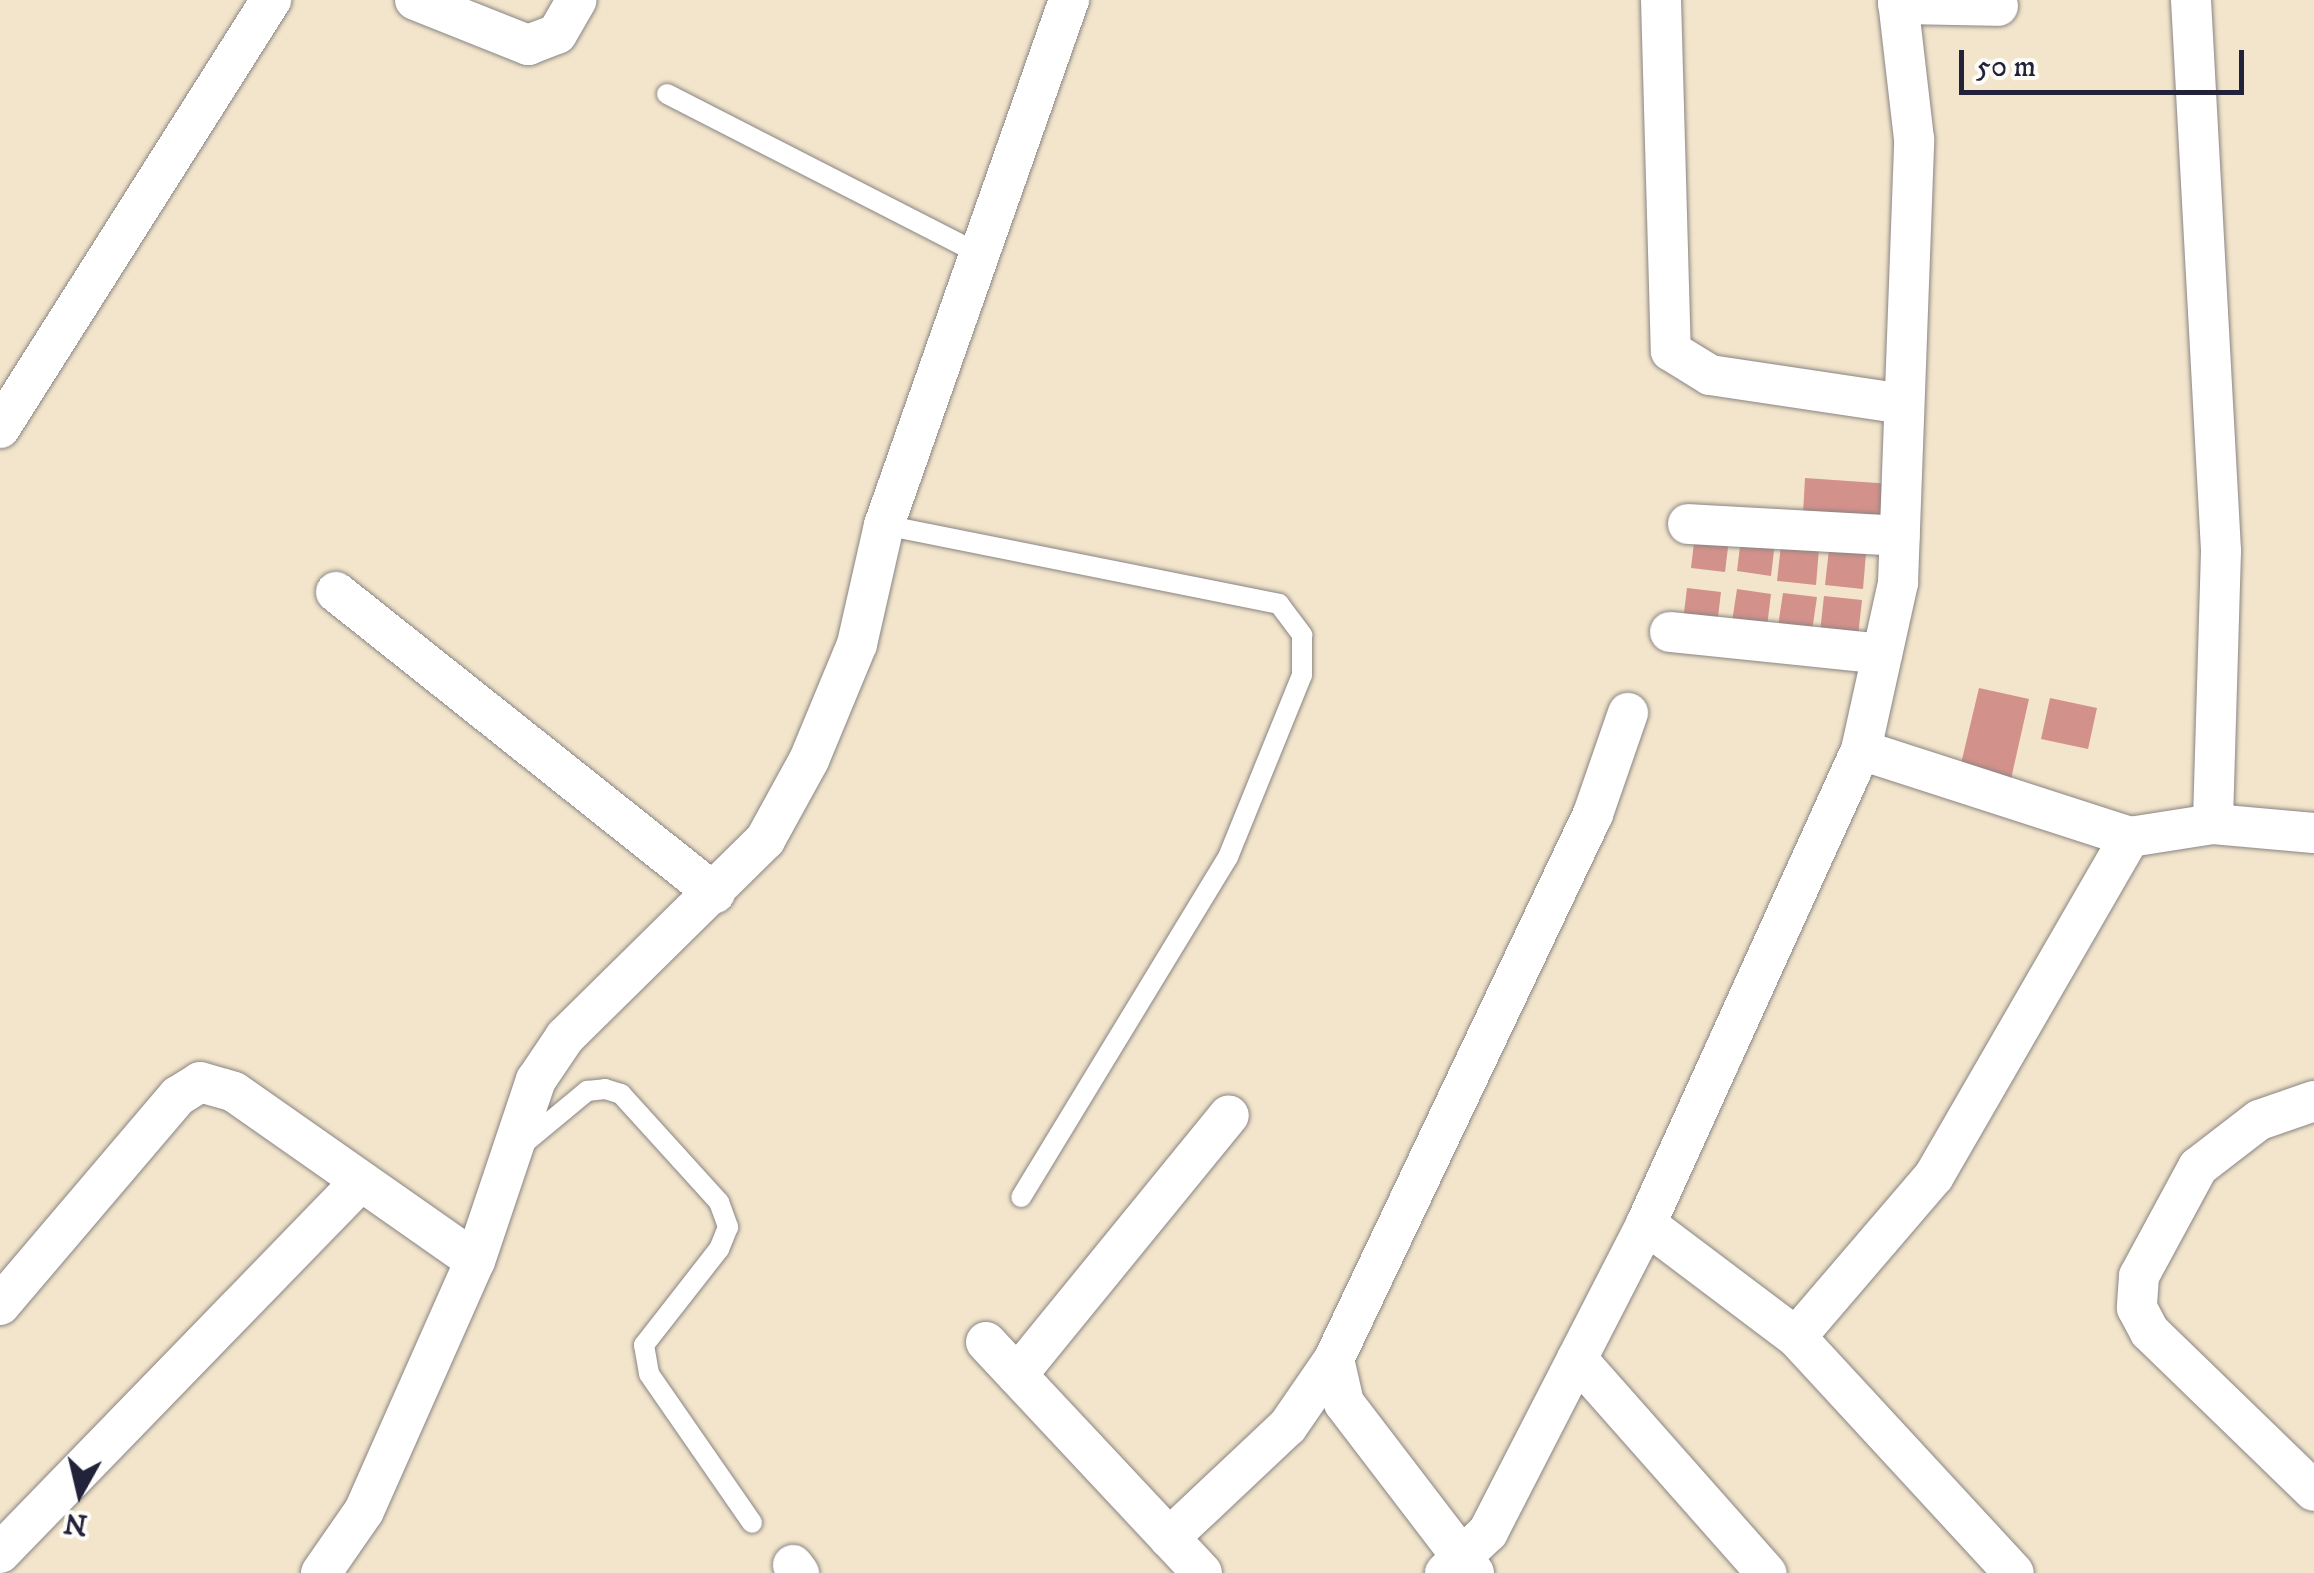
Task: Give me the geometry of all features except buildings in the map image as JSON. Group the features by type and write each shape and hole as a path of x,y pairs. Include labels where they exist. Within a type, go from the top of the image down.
{"street":[{"path":"0,428 271,0"},
{"path":"415,0 476,11 544,44 578,0"},
{"path":"321,1573 364,1511 475,1261 536,1080 565,1038 765,840 809,760 857,644 884,525 982,256 1069,0"},
{"path":"1661,0 1671,351 1710,375 1904,404"},
{"path":"2191,0 2221,552 2214,824"},
{"path":"1334,1359 1344,1403 1460,1568 1488,1532 1646,1224 1861,750 1882,654 1900,536 1914,140 1898,2 1998,6"},
{"path":"1688,524 1900,536"},
{"path":"336,592 715,892"},
{"path":"1670,632 1882,654"},
{"path":"1170,1538 1288,1426 1334,1359 1593,814 1628,712"},
{"path":"1861,750 2130,837 2214,824 2314,833"},
{"path":"1796,1337 1934,1176 2130,837"},
{"path":"0,1306 178,1096 200,1082 234,1092 475,1261"},
{"path":"2314,1101 2259,1120 2198,1167 2139,1276 2138,1308 2150,1332 2314,1492"},
{"path":"1017,1375 1229,1115"},
{"path":"0,1553 361,1181"},
{"path":"1646,1224 1796,1337 2014,1573"},
{"path":"986,1342 1202,1573"},
{"path":"1577,1359 1766,1573"}],"lane":[{"path":"668,94 982,256"},
{"path":"884,525 1279,604 1302,635 1302,675 1228,857 1020,1197"},
{"path":"508,1156 587,1091 605,1089 621,1094 720,1202 728,1227 719,1248 644,1345 649,1374 752,1523"}]}
